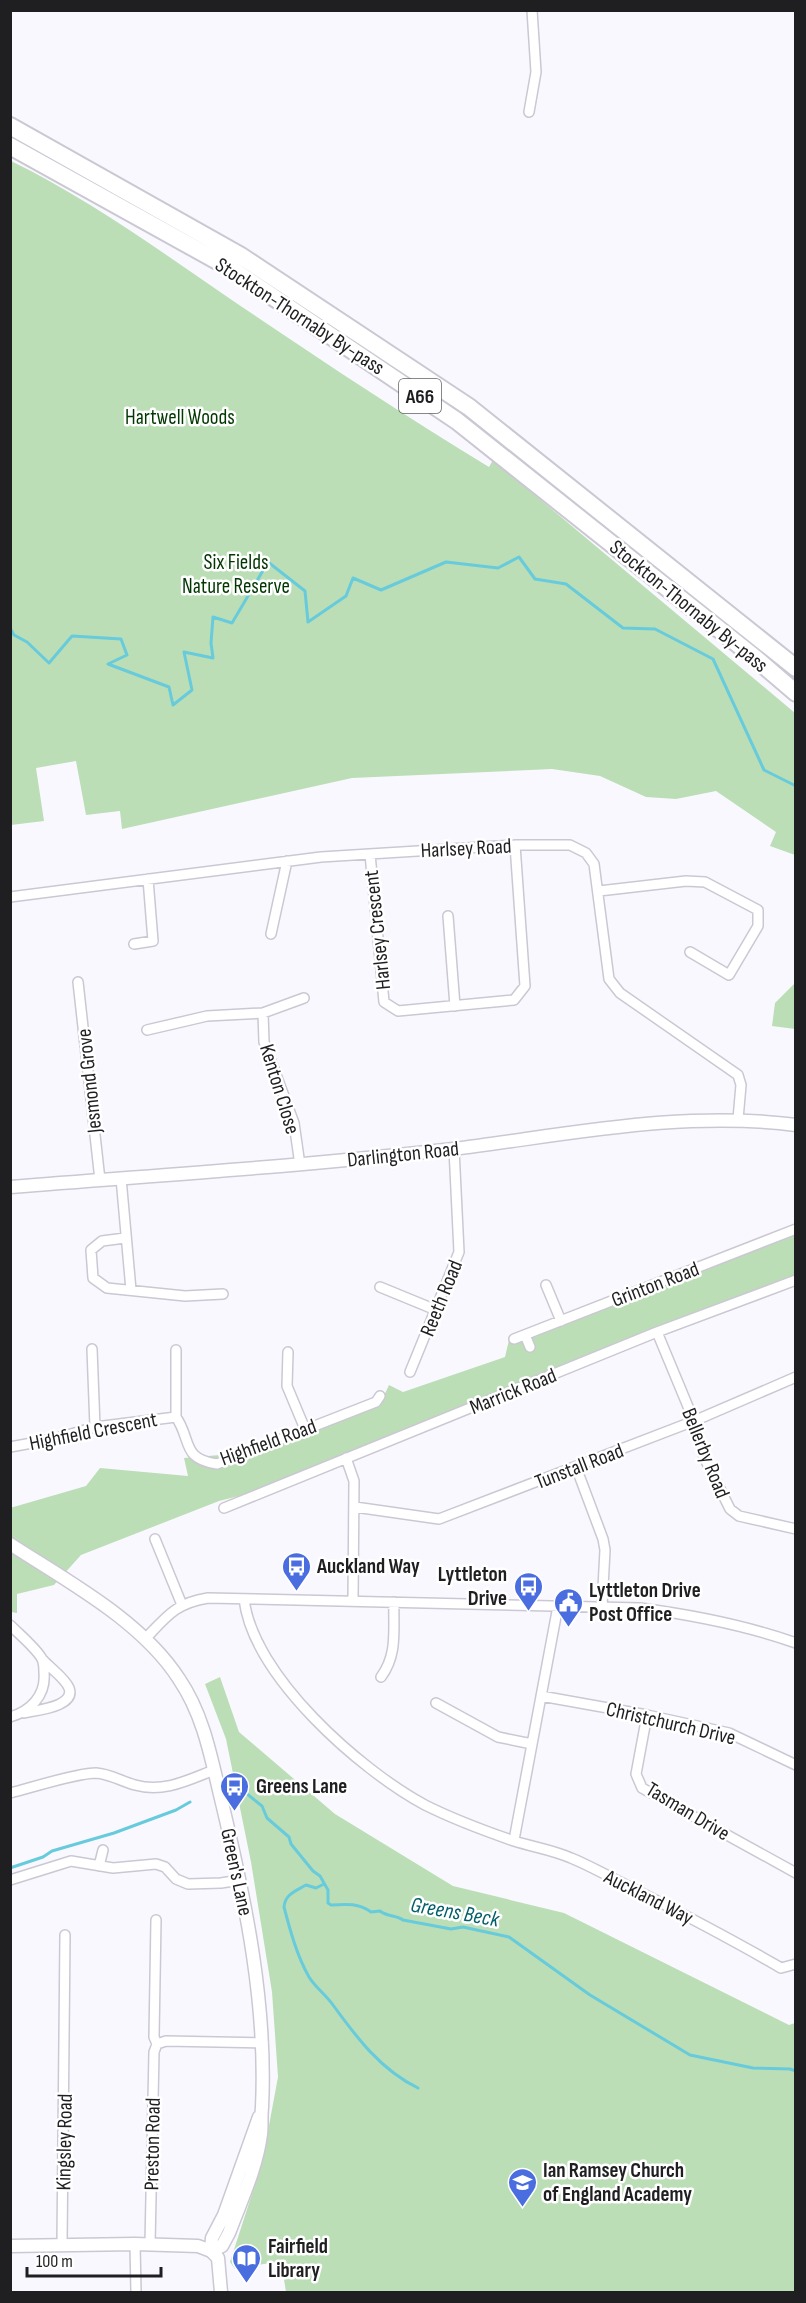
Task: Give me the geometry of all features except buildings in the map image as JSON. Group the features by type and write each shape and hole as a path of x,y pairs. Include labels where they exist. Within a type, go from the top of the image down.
{"highway":[{"name":"Stockton-Thornaby By-pass","path":"10,126 241,256 469,407 795,668"},
{"name":"Stockton-Thornaby By-pass","path":"10,146 230,268 457,421 754,657 795,693"}],"street":[{"path":"529,112 536,72 532,10"},
{"name":"Harlsey Road","path":"10,897 287,861 515,845 570,845 586,853 594,864 609,979 620,993 738,1075 741,1085 738,1119"},
{"name":"Harlsey Crescent","path":"370,854 384,1002 398,1011 514,1000 525,986 515,845"},
{"path":"271,934 287,861"},
{"path":"134,944 153,941 148,879"},
{"path":"599,891 686,881 705,882 758,910 758,926 729,975 690,952"},
{"path":"448,916 455,1006"},
{"name":"Jesmond Grove","path":"78,982 100,1180"},
{"name":"Kenton Close","path":"147,1030 207,1016 263,1013 304,998"},
{"name":"Kenton Close","path":"263,1013 264,1042 294,1123 300,1165"},
{"name":"Darlington Road","path":"10,1187 300,1165 454,1149 589,1131 706,1120 738,1119 795,1125"},
{"name":"Reeth Road","path":"410,1372 459,1252 454,1149"},
{"path":"121,1178 131,1290"},
{"name":"Grinton Road","path":"514,1339 795,1229"},
{"path":"125,1238 102,1241 92,1250 93,1278 107,1288 185,1296 223,1294"},
{"name":"Marrick Road","path":"228,1504 657,1332 795,1280"},
{"path":"546,1285 561,1321"},
{"path":"380,1287 436,1310"},
{"name":"Bellerby Road","path":"657,1332 694,1421 704,1457 730,1509 739,1516 795,1529"},
{"path":"525,1335 530,1347"},
{"path":"92,1349 95,1427"},
{"path":"176,1350 176,1417"},
{"path":"288,1352 287,1386 305,1429"},
{"name":"Tunstall Road","path":"355,1507 439,1519 694,1421 795,1377"},
{"name":"Highfield Road","path":"176,1417 191,1451 202,1462 217,1464 376,1402 380,1396"},
{"name":"Highfield Crescent","path":"10,1447 54,1439 95,1427 176,1417"},
{"path":"346,1458 354,1481 353,1601"},
{"path":"576,1467 603,1539 605,1550 602,1606"},
{"path":"155,1539 182,1605"},
{"name":"Green's Lane","path":"12,1549 108,1609 146,1638 179,1678 203,1726 240,1880 263,2043 261,2110 224,2215 212,2238 211,2251"},
{"path":"146,1638 165,1617 182,1605 208,1598 640,1608 688,1614 740,1625 795,1643"},
{"name":"Auckland Way","path":"244,1599 246,1615 267,1657 306,1711 341,1746 383,1778 426,1805 514,1840 571,1858 721,1933 781,1968 795,1964"},
{"path":"381,1677 390,1664 393,1651 394,1602"},
{"path":"514,1840 558,1605"},
{"path":"10,1625 69,1687 70,1694 61,1705 10,1717"},
{"path":"22,1714 36,1702 42,1689 43,1660"},
{"name":"Christchurch Drive","path":"541,1695 729,1733 795,1765"},
{"path":"436,1702 498,1737 532,1744"},
{"name":"Tasman Drive","path":"648,1715 636,1774 642,1788 795,1873"},
{"path":"10,1793 91,1773 106,1774 138,1786 161,1788 175,1786 214,1770"},
{"path":"99,1866 103,1850"},
{"path":"10,1880 71,1860 113,1868 156,1864 165,1868 176,1879 188,1884 240,1880"},
{"name":"Preston Road","path":"150,2244 154,2052 157,2044 154,2037 156,1920"},
{"name":"Kingsley Road","path":"62,2244 65,1935"},
{"path":"64,2040 75,2041"},
{"path":"157,2044 166,2041 263,2043"},
{"path":"10,2246 62,2244 198,2246 211,2251 218,2258 221,2292"},
{"path":"135,2244 136,2292"}],"green space":[{"name":"Six Fields Nature Reserve","path":"11,161 121,224 324,362 456,447 489,467 493,460 795,713 795,855 770,846 776,832 716,791 676,799 646,797 600,776 552,769 352,778 122,829 120,811 86,815 76,761 36,768 44,821 11,825"},
{"path":"795,983 795,1029 772,1026 775,1003"},
{"path":"795,1225 795,1286 239,1496 219,1501 81,1555 54,1585 17,1594 17,1613 11,1612 10,1508 86,1486 100,1468 188,1476 184,1458 220,1455 382,1400 389,1385 403,1392 505,1357 509,1340"},
{"path":"220,1677 239,1732 335,1814 453,1886 564,1913 789,2025 795,2023 795,2292 286,2292 281,2261 235,2269 230,2262 262,2163 278,2077 272,1992 251,1862 226,1739 205,1684"}],"waterway":[{"path":"10,628 14,635 27,642 49,663 72,636 121,639 127,655 108,664 169,687 173,705 192,690 184,652 213,658 211,643 213,617 232,623 268,562 305,591 308,622 346,596 353,578 381,590 446,562 498,568 519,557 535,579 566,584 623,628 655,629 713,659 764,770 796,786"},
{"name":"Greens Beck","path":"242,1790 262,1806 267,1818 289,1837 291,1844 313,1871 320,1876 328,1890 328,1903 331,1905 347,1904 371,1912 380,1911 403,1920 451,1929 463,1927 509,1937 590,1995 690,2055 753,2068 796,2071"},
{"name":"Greens Beck","path":"10,1868 43,1857 52,1851 114,1833 176,1810 190,1802"},
{"path":"324,1884 316,1888 306,1885 286,1899 284,1907 297,1952 311,1981 371,2052 392,2072 418,2088"}],"place":[{"name":"Auckland Way","path":"296,1592"},
{"name":"Lyttleton Drive","path":"528,1612"},
{"name":"Lyttleton Drive Post Office","path":"568,1628"},
{"name":"Greens Lane","path":"235,1812"},
{"name":"Ian Ramsey Church of England Academy","path":"522,2208"},
{"name":"Fairfield Library","path":"247,2284"}],"park label":[{"name":"Hartwell Woods","path":"180,417"}]}
